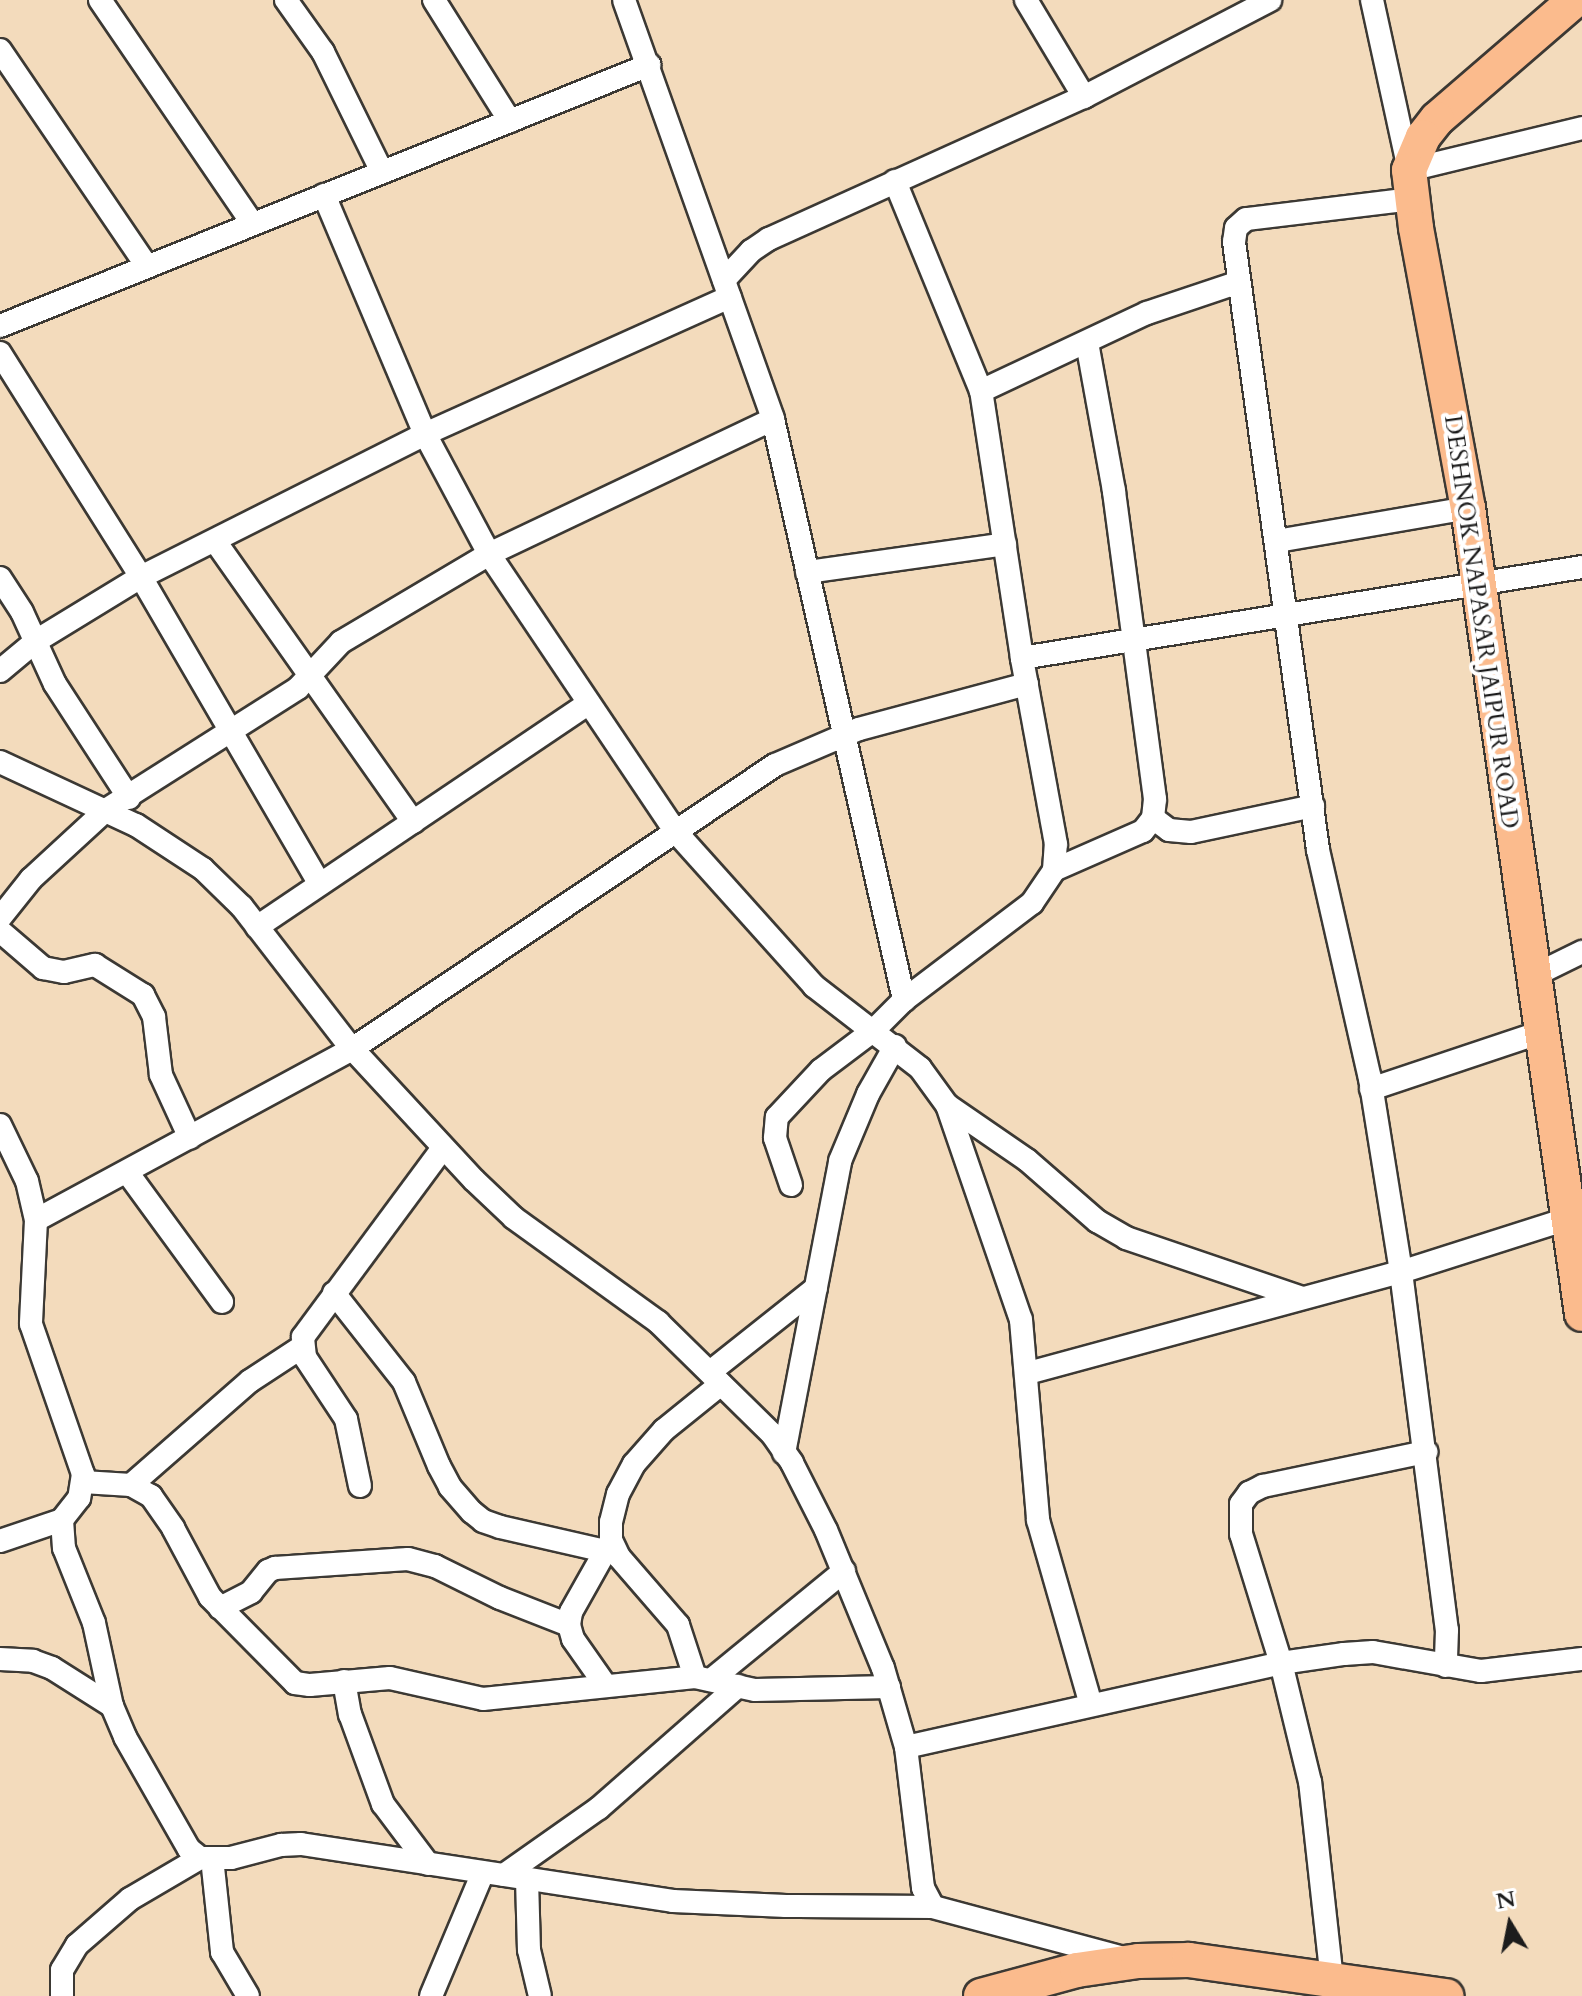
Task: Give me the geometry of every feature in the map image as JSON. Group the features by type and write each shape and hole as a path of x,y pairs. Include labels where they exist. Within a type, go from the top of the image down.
{"main road":[{"path":"1411,185 1423,137 1437,119 1575,0"},
{"name":"DESHNOK NAPASAR JAIPUR ROAD","path":"1411,185 1468,508 1582,1314"},
{"path":"981,1996 1077,1970 1138,1961 1189,1960 1446,1996"}],"street":[{"path":"100,0 253,224"},
{"path":"286,0 323,52 382,172"},
{"path":"434,0 510,121"},
{"path":"624,0 773,419 904,1000"},
{"path":"1026,0 1084,97"},
{"path":"0,671 36,641 141,577 425,434 727,288 751,251 769,239 1084,97 1270,0"},
{"path":"1372,0 1411,185"},
{"path":"0,50 147,266"},
{"path":"0,326 649,65"},
{"path":"1446,1666 1447,1630 1401,1272 1371,1089 1318,850 1234,242 1236,228 1246,219 1411,185 1581,132"},
{"path":"791,1185 775,1138 777,1117 821,1070 874,1030 904,1000 1032,903 1054,870 1056,844 1022,658 981,391 895,181"},
{"path":"324,195 425,434 489,554 676,832 814,986 920,1068 947,1105 1021,1320 1028,1373 1038,1520 1091,1705"},
{"path":"981,391 1147,313 1239,282"},
{"path":"1054,870 1143,831 1153,818 1155,799 1114,491 1087,343"},
{"path":"0,353 141,577 320,884"},
{"path":"0,918 31,879 106,810 232,732 312,675 341,642 489,554 773,419"},
{"path":"1277,541 1468,508"},
{"path":"215,541 413,822"},
{"path":"807,572 1005,544"},
{"path":"1022,658 1582,567"},
{"path":"0,578 36,641 55,684 129,798"},
{"path":"36,1220 352,1049 775,765 842,735 1027,684"},
{"path":"257,927 589,703"},
{"path":"0,762 106,810 170,845 203,869 257,927 352,1049 443,1148 514,1218 658,1322 772,1434 844,1571 889,1687 906,1747 923,1888 933,1907"},
{"path":"1153,818 1169,830 1191,832 1313,806"},
{"path":"0,931 43,968 64,972 95,965 143,995 154,1017 161,1075 190,1138"},
{"path":"1533,976 1582,952"},
{"path":"1371,1089 1541,1032"},
{"path":"784,1453 840,1161 857,1116 895,1046"},
{"path":"947,1105 1027,1160 1097,1221 1126,1238 1302,1298"},
{"path":"0,1125 27,1181 36,1220 31,1324 81,1464 83,1482 79,1498 62,1520 0,1541"},
{"path":"131,1485 250,1381 302,1347 309,1327 443,1148"},
{"path":"127,1172 222,1302"},
{"path":"1028,1373 1401,1272 1567,1219"},
{"path":"606,1686 573,1639 569,1625 571,1612 608,1546 618,1494 634,1464 664,1430 715,1378 816,1288"},
{"path":"334,1293 404,1382 445,1476 472,1512 483,1521 500,1527 608,1546 678,1625 703,1679"},
{"path":"302,1347 346,1419 360,1486"},
{"path":"1332,1980 1316,1813 1281,1663 1241,1534 1241,1504 1249,1493 1263,1486 1426,1452"},
{"path":"83,1482 131,1485 151,1496 173,1528 201,1583 220,1608 295,1683 310,1685 407,1679 483,1699 703,1679 774,1691 889,1687"},
{"path":"62,1520 64,1548 94,1623 112,1706 125,1737 189,1849 206,1858"},
{"path":"220,1608 251,1592 268,1571 275,1568 408,1559 435,1566 500,1598 569,1625"},
{"path":"703,1679 844,1571"},
{"path":"906,1747 1281,1663 1373,1652 1481,1671 1582,1659"},
{"path":"0,1659 33,1661 52,1668 112,1706"},
{"path":"344,1681 353,1724 383,1804 428,1864"},
{"path":"431,1996 494,1874 599,1808 738,1686"},
{"path":"62,1996 62,1970 77,1945 130,1899 206,1858 301,1844 673,1901 933,1907 1138,1961"},
{"path":"206,1858 222,1952 231,1973 248,1996"},
{"path":"527,1879 529,1950 540,1996"}]}
